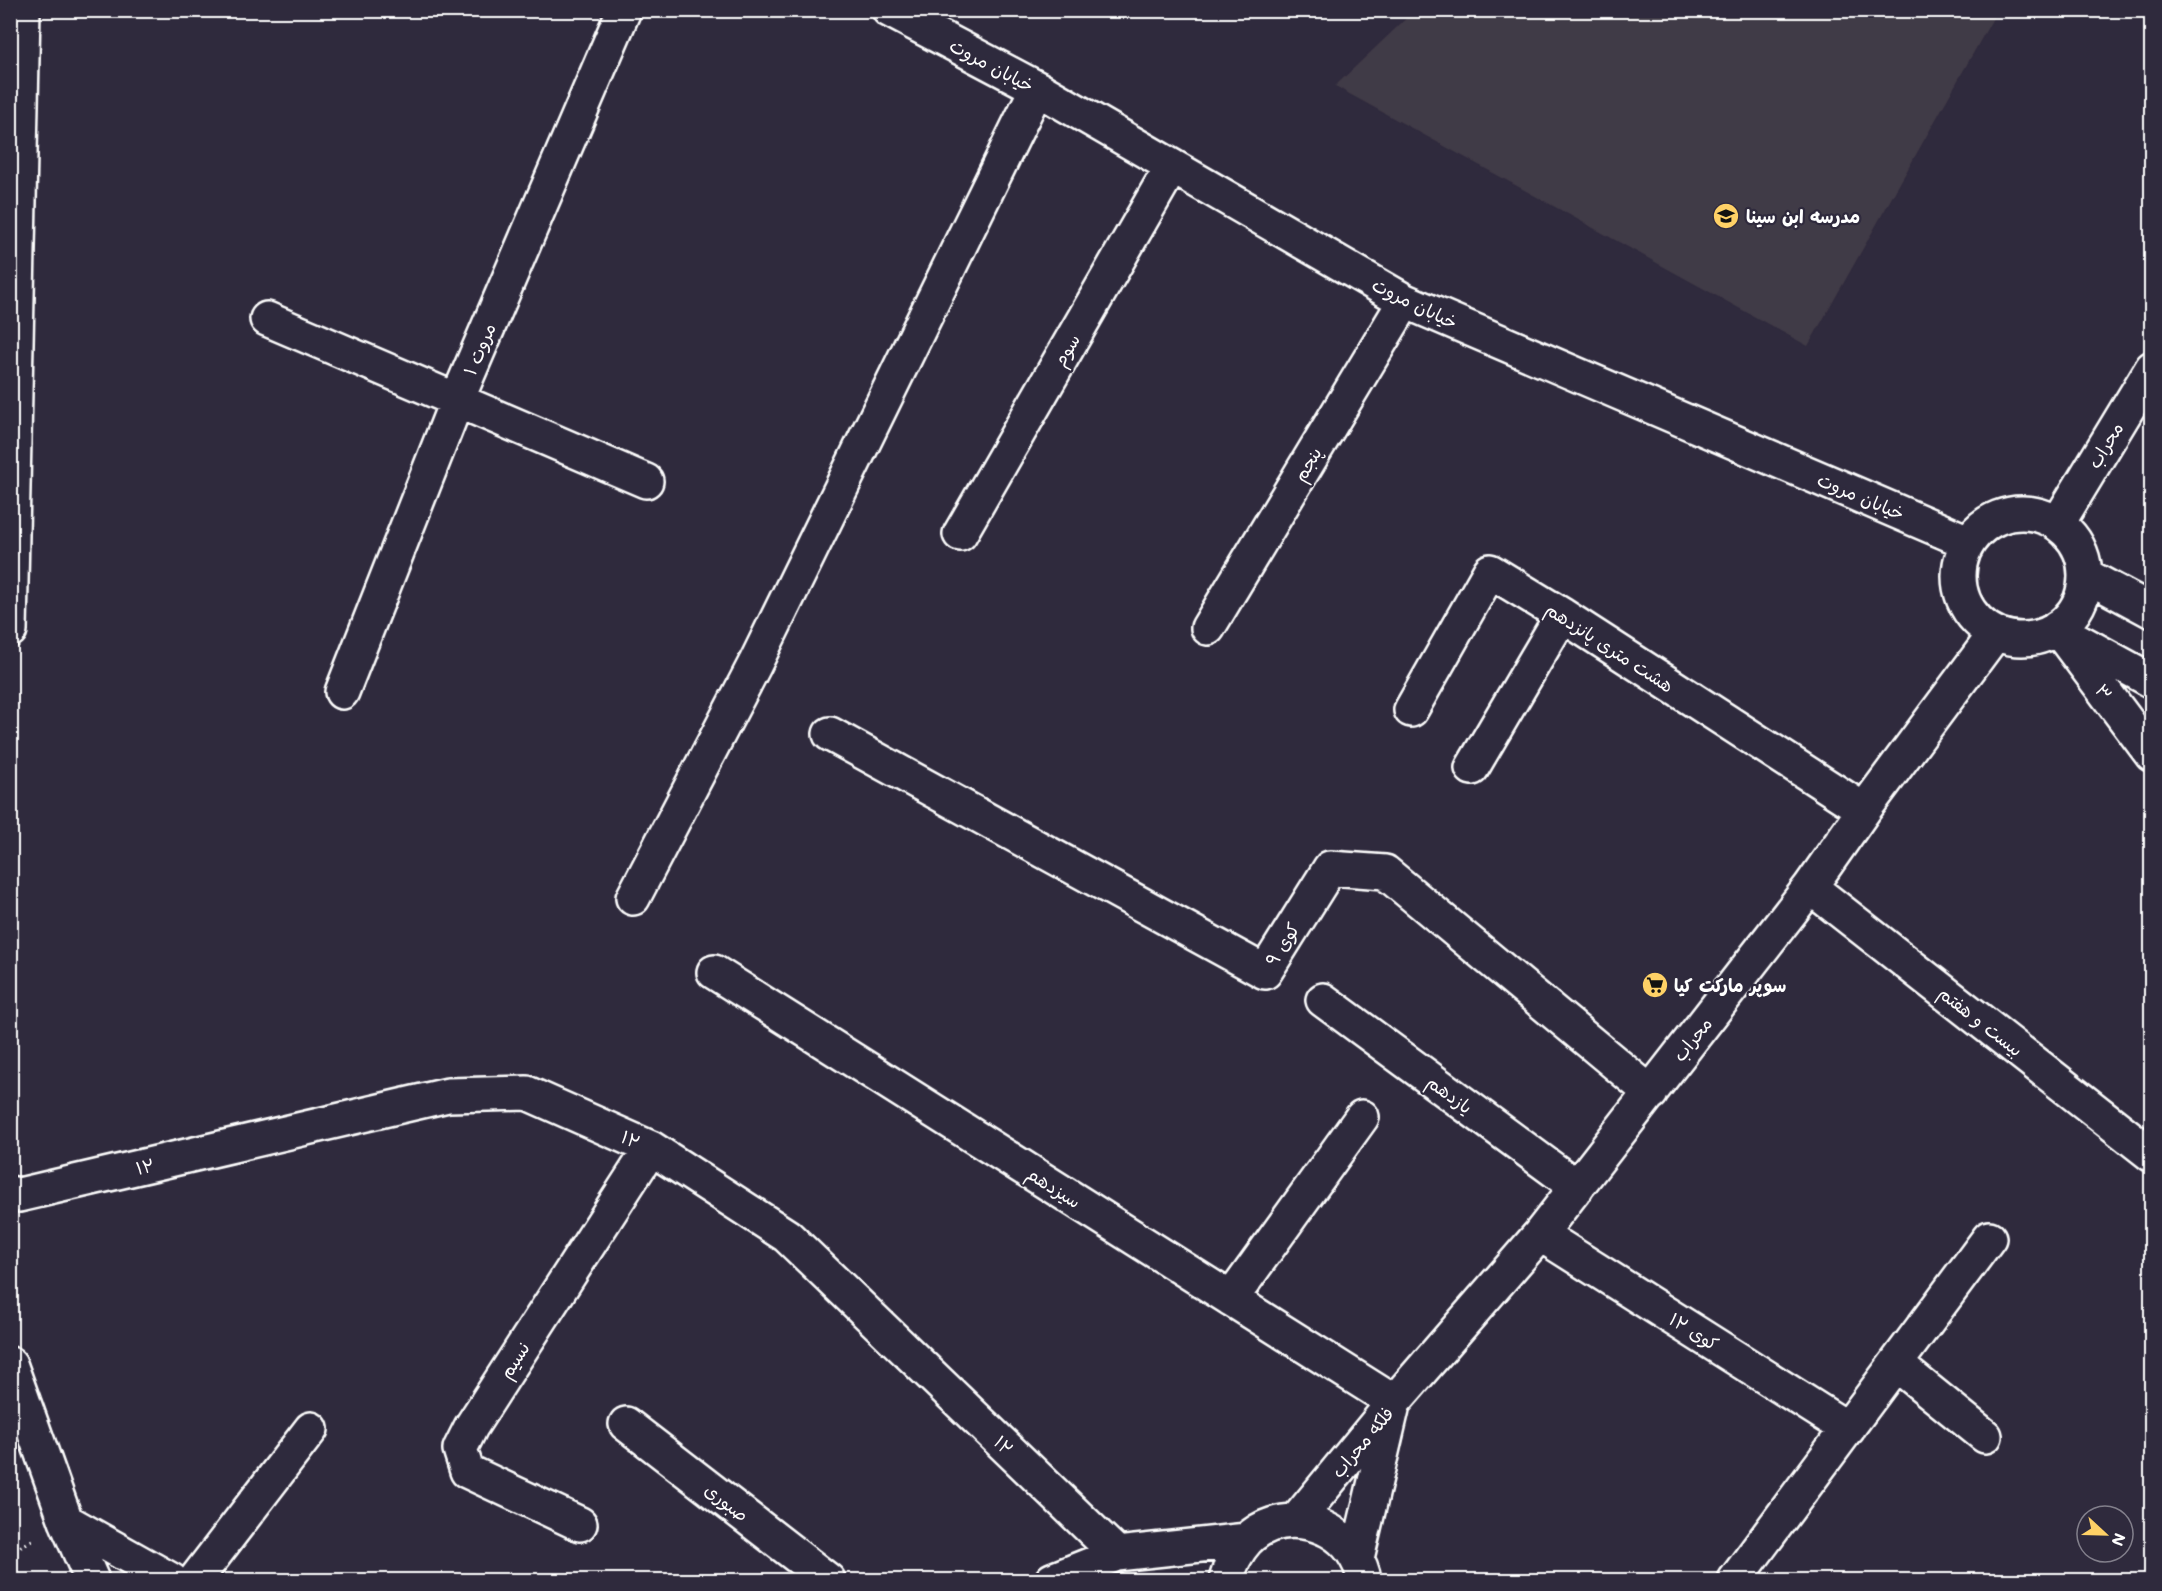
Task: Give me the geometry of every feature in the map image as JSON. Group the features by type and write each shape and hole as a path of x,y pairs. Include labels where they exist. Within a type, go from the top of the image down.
{"street":[{"path":"10,630 23,10"},
{"name":"مروت ۱","path":"342,692 457,400 624,10"},
{"name":"خیابان مروت","path":"889,10 1037,88 1405,301 1968,542"},
{"path":"633,898 755,664 1037,88"},
{"name":"سوم","path":"960,534 1172,166"},
{"name":"پنجم","path":"1208,628 1405,301"},
{"path":"267,319 646,481"},
{"name":"محراب","path":"2058,523 2151,368"},
{"path":"2019,512 2040,515 2058,523 2072,537 2082,555 2085,575 2082,596 2073,614 2057,628 2037,637 2016,639 1995,634 1977,621 1965,604 1959,584 1960,562 1968,542 1982,526 1999,517 2019,512"},
{"name":"هشت متری پانزدهم","path":"1411,710 1490,572 1562,615 1864,810"},
{"path":"2085,575 2151,611"},
{"path":"1472,768 1562,615"},
{"path":"2057,628 2151,681"},
{"name":"۳","path":"2057,628 2151,755"},
{"name":"محراب","path":"1394,1402 1540,1234 1651,1093 1810,887 1864,810 1995,634"},
{"name":"کوی ۹","path":"830,734 1265,972 1330,868 1384,872 1651,1093"},
{"name":"بیست و هفتم","path":"1810,887 2151,1155"},
{"name":"سیزدهم","path":"714,972 1394,1402"},
{"name":"یازدهم","path":"1323,1000 1577,1187"},
{"name":"۱۲","path":"10,1193 19,1195 448,1095 527,1093 651,1148 787,1236 1117,1554"},
{"path":"1231,1299 1362,1117"},
{"name":"نسیم","path":"580,1524 467,1471 460,1449 471,1427 651,1148"},
{"name":"کوی ۱۲","path":"1540,1234 1848,1429"},
{"path":"1735,1581 1989,1239"},
{"path":"10,1364 66,1521 93,1581"},
{"path":"1896,1364 1985,1436"},
{"name":"فلکه محراب","path":"1296,1521 1394,1402"},
{"name":"فلکه محراب","path":"1360,1569 1394,1402"},
{"name":"صبوری","path":"626,1424 828,1581"},
{"path":"195,1581 311,1429"},
{"path":"66,1521 171,1581"},
{"name":"فلکه محراب","path":"1226,1581 1233,1558 1247,1540 1262,1529 1278,1523 1296,1521 1315,1524 1332,1531 1346,1543 1360,1569"},
{"path":"1052,1581 1117,1554 1247,1540"}],"shaded area":[{"name":"مدرسه ابن سینا","path":"1415,10 1997,11 1808,346 1335,86"}],"place":[{"name":"مدرسه ابن سینا","path":"1726,216"},
{"name":"سوپر مارکت کیا","path":"1655,985"}]}
